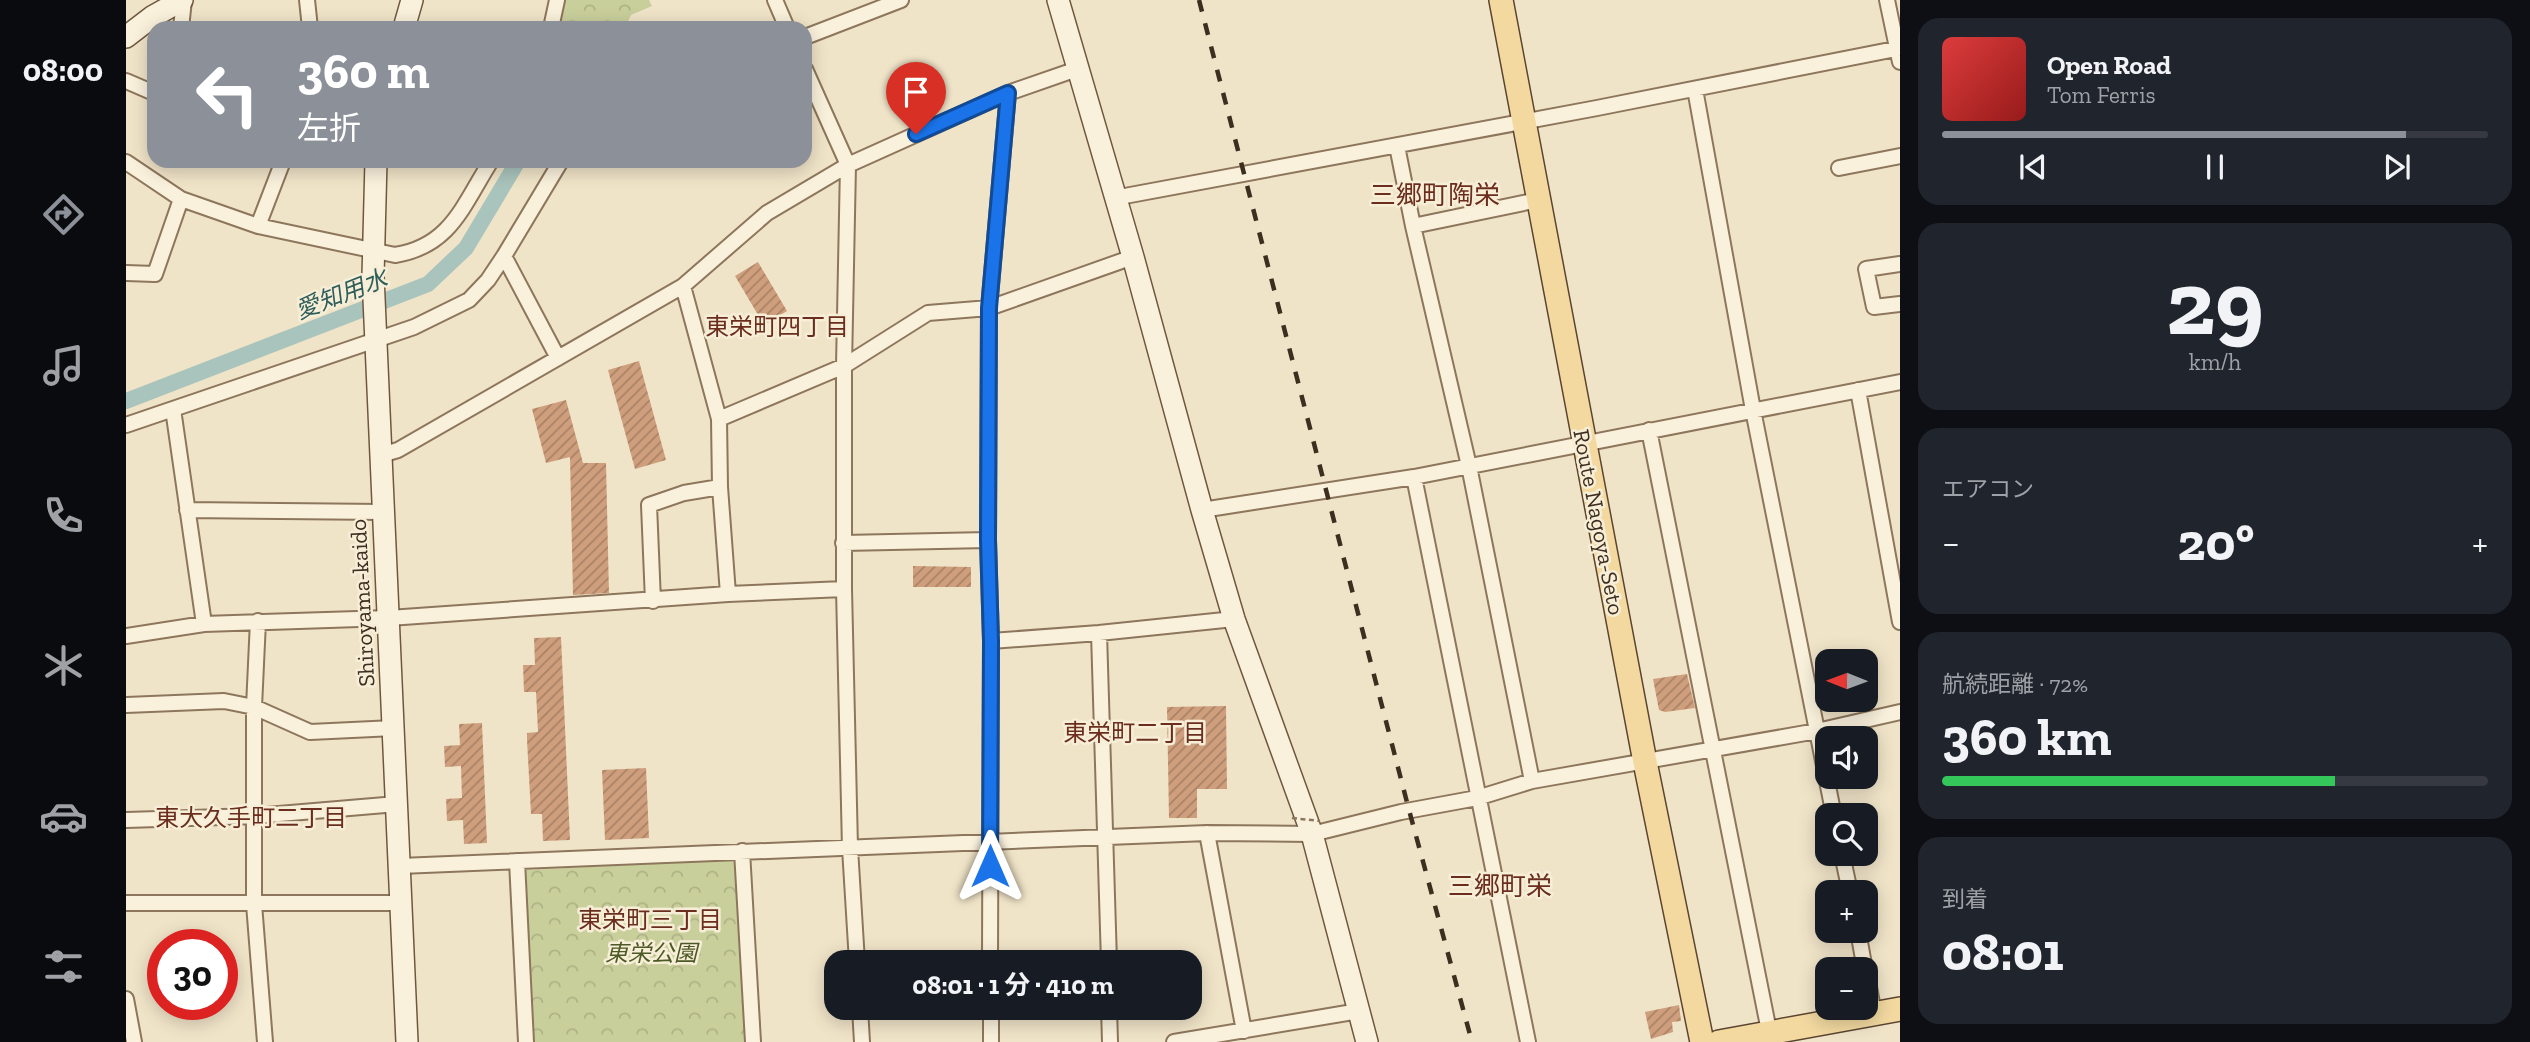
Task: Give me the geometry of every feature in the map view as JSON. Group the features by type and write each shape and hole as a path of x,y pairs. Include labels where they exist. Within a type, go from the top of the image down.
{"main road":[{"name":"Route Nagoya-Seto","path":"1501,0 1583,443 1702,1042"},
{"path":"1878,1013 1900,1009"},
{"path":"1719,1042 1771,1037 1847,1020"}],"street":[{"path":"182,21 183,0"},
{"path":"126,37 152,17 183,0"},
{"path":"307,0 309,21"},
{"path":"406,21 412,0"},
{"path":"552,21 557,0"},
{"path":"775,0 784,21"},
{"path":"812,34 901,0"},
{"path":"1058,0 1080,68 1114,198 1234,619 1316,827 1367,1042"},
{"path":"1114,198 1899,52 1887,0"},
{"path":"381,455 398,450 683,286 767,213 848,165 1008,93 1080,68"},
{"path":"126,81 147,90"},
{"path":"812,85 848,165 843,543 849,848 856,950"},
{"path":"1695,89 1816,726"},
{"path":"990,950 989,308 1008,93"},
{"path":"1397,146 1469,466 1532,781"},
{"path":"1839,168 1900,156"},
{"path":"126,162 181,199 258,226 395,255 414,252 435,242 450,226 487,168"},
{"path":"258,226 280,168"},
{"name":"Shiroyama-kaido","path":"376,168 373,276 407,1042"},
{"path":"126,425 376,334 414,327 469,300 488,280 504,256 557,168"},
{"path":"126,273 155,274 181,199"},
{"path":"1413,226 1538,200"},
{"path":"504,256 558,358"},
{"path":"719,419 844,366 928,313 989,308 1133,257"},
{"path":"1900,264 1866,270 1874,307 1900,304"},
{"path":"683,286 719,419 720,487 727,594"},
{"path":"1202,510 1414,477 1900,382"},
{"path":"1858,390 1900,622"},
{"path":"173,410 204,624"},
{"path":"1649,430 1771,1037"},
{"path":"1414,477 1528,1042"},
{"path":"653,601 649,506 684,493 720,487"},
{"path":"187,510 384,512"},
{"path":"843,543 988,540"},
{"path":"126,636 204,624 389,618 727,594 844,589"},
{"path":"991,641 1234,619"},
{"path":"258,621 254,707 254,904 265,1042"},
{"path":"1099,633 1109,950"},
{"path":"126,705 225,701 254,707 310,732 394,728"},
{"path":"1839,726 1900,712"},
{"path":"400,866 1316,827 1477,797 1532,781 1815,731"},
{"path":"126,820 255,816 397,804"},
{"path":"1207,833 1244,1031"},
{"path":"742,852 753,1042"},
{"path":"517,861 526,1042"},
{"path":"126,903 401,903"},
{"path":"126,999 134,1042"},
{"path":"1174,1042 1359,1011"},
{"path":"861,1020 862,1042"},
{"path":"991,1020 991,1042"},
{"path":"1110,1020 1110,1042"}],"path":[{"path":"1292,818 1316,827"}],"green space":[{"path":"562,0 649,0 652,6 631,15 628,21 558,21"},
{"name":"東栄公園","path":"734,860 745,1042 533,1042 526,870"}],"building":[{"path":"758,262 787,311 764,325 735,276"},
{"path":"639,361 666,460 635,469 608,370"},
{"path":"566,400 583,463 606,463 609,593 573,595 570,457 546,463 532,409"},
{"path":"913,566 971,567 971,587 913,587"},
{"path":"561,637 570,840 543,841 542,814 531,814 527,740 527,733 538,732 536,692 524,692 523,665 535,665 534,638"},
{"path":"1687,674 1695,708 1665,712 1659,710 1653,679"},
{"path":"1226,706 1227,789 1197,789 1197,818 1169,818 1167,707"},
{"path":"482,723 487,843 464,844 463,820 447,821 446,799 462,798 461,766 445,767 444,746 460,745 459,724"},
{"path":"646,768 649,838 605,840 602,770"},
{"path":"1679,1005 1681,1021 1672,1022 1673,1032 1651,1039 1645,1012"}],"waterway":[{"name":"愛知用水","path":"126,401 428,284 466,248 514,168"}],"railway":[{"path":"1199,0 1409,810 1472,1042"}],"district":[{"name":"三郷町陶栄","path":"1435,195"},
{"name":"東栄町四丁目","path":"777,326"},
{"name":"東栄町二丁目","path":"1135,732"},
{"name":"東大久手町二丁目","path":"251,817"},
{"name":"三郷町栄","path":"1500,886"},
{"name":"東栄町三丁目","path":"650,919"}],"route":[{"path":"916,134 1008,93 989,308 990,866"}]}
